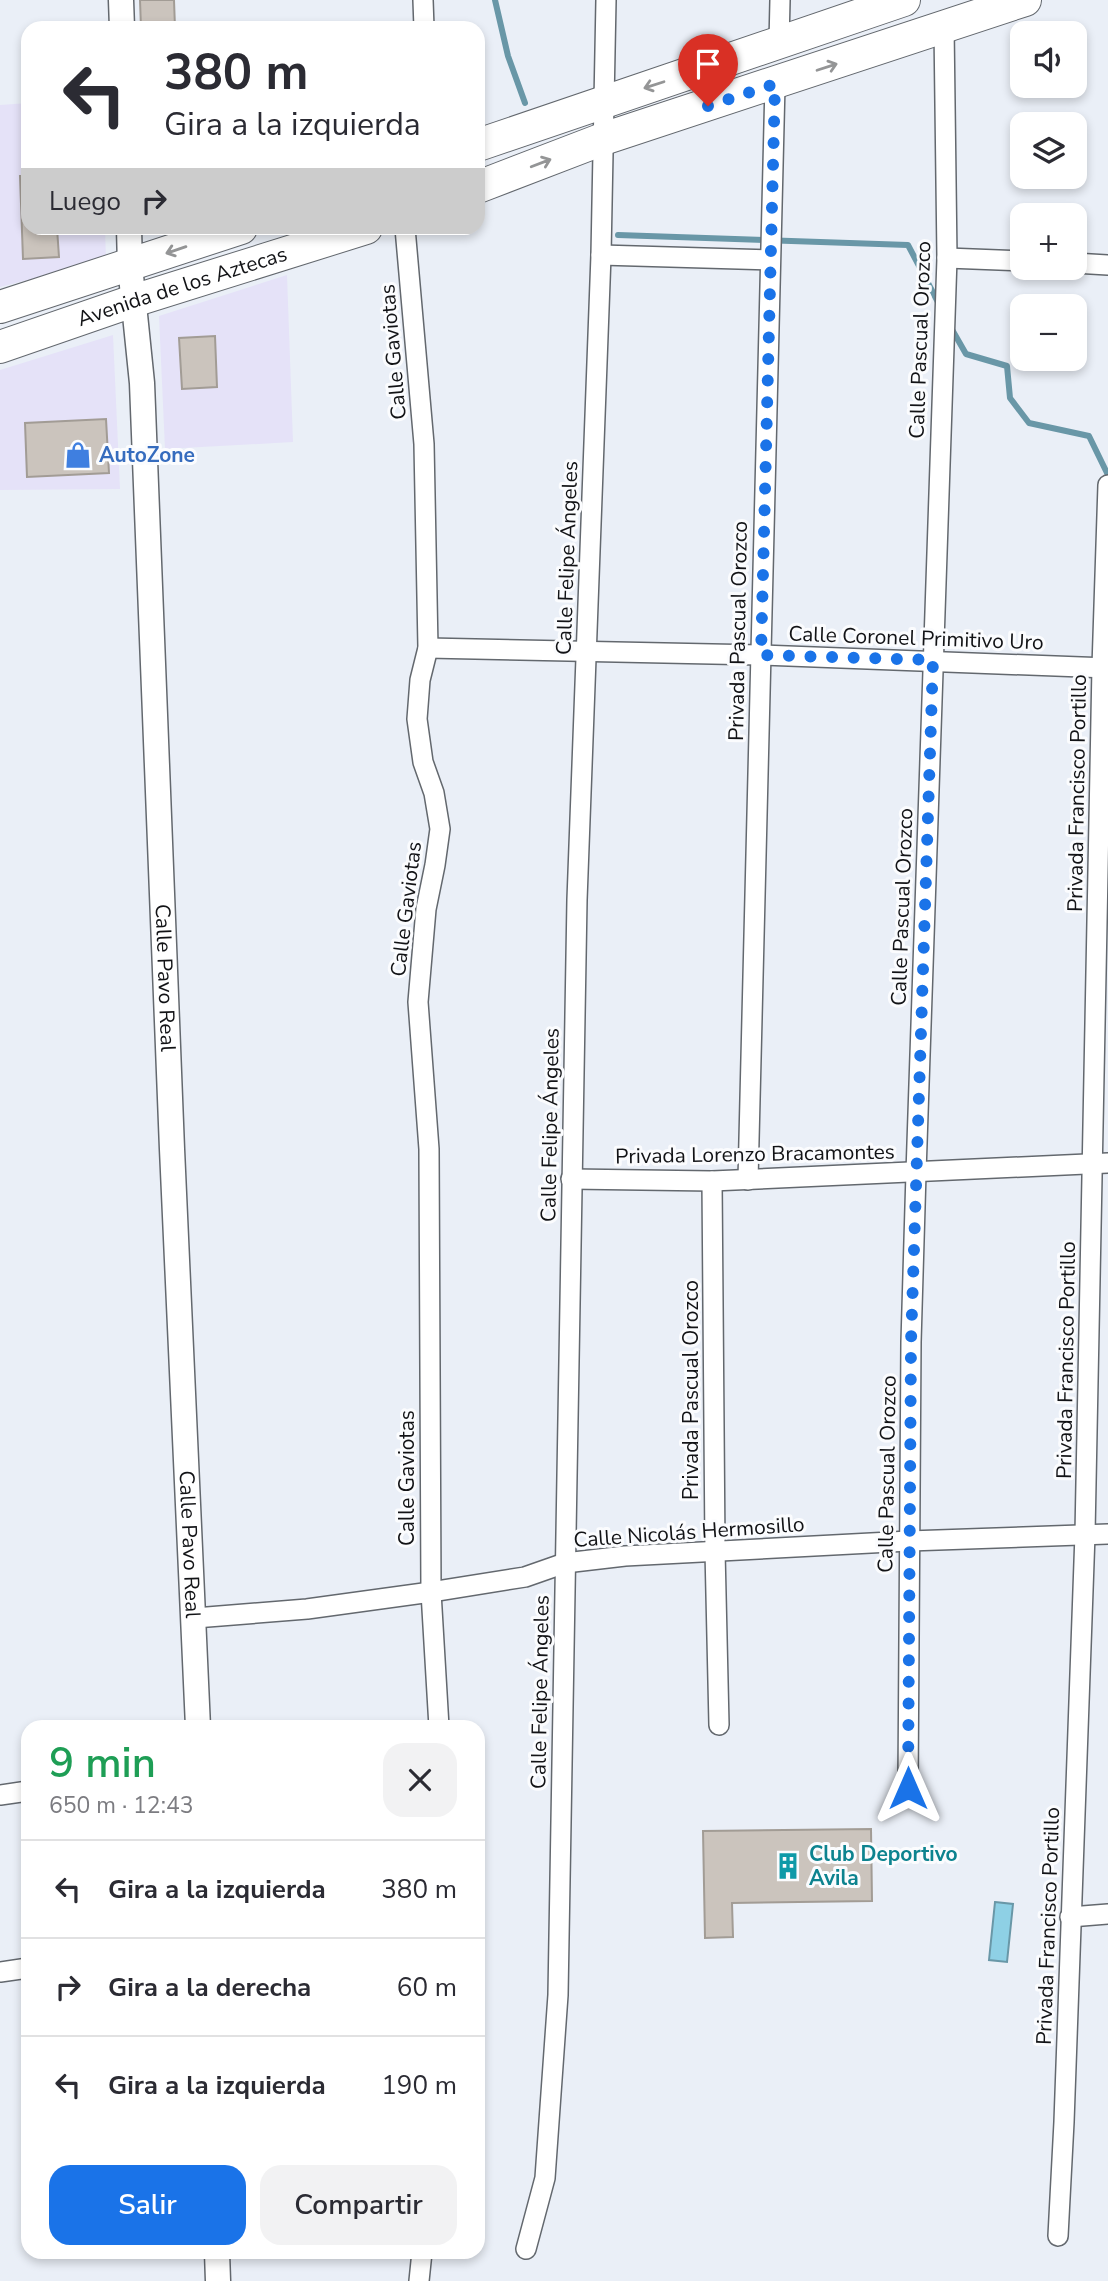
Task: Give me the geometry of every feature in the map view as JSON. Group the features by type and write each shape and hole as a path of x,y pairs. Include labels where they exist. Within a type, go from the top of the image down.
{"main road":[{"path":"485,143 904,0"},
{"path":"485,184 603,139 1025,0"},
{"name":"Avenida de los Aztecas","path":"0,307 221,235"},
{"name":"Avenida de los Aztecas","path":"0,347 133,301 344,235"}],"street":[{"path":"121,0 122,21"},
{"path":"424,0 424,21"},
{"name":"Calle Felipe Ángeles","path":"526,2249 545,2178 558,1995 571,1179 606,0"},
{"path":"779,43 780,0"},
{"name":"Calle Pascual Orozco","path":"908,1788 909,1541 916,1173 947,258 944,27"},
{"name":"Privada Pascual Orozco","path":"748,1180 775,84"},
{"name":"Calle Pavo Real","path":"129,235 142,383 171,1135 198,1720"},
{"name":"Calle Gaviotas","path":"406,235 424,444 428,648 420,680 417,719 423,762 434,793 440,829 426,909 418,1002 429,1149 430,1592 439,1720"},
{"path":"600,255 770,260"},
{"path":"947,258 1010,261"},
{"path":"1087,264 1108,265"},
{"name":"Privada Francisco Portillo","path":"1058,2236 1101,1164 1108,485"},
{"name":"Calle Coronel Primitivo Uro","path":"428,648 761,655 1105,667"},
{"name":"Privada Lorenzo Bracamontes","path":"571,1179 748,1180 1101,1164"},
{"name":"Privada Pascual Orozco","path":"712,1181 719,1725"},
{"name":"Calle Nicolás Hermosillo","path":"195,1618 307,1609 430,1592 525,1577 565,1563 625,1556 1108,1534"},
{"path":"0,1795 21,1792"},
{"path":"1070,1917 1108,1914"},
{"path":"0,1972 21,1969"},
{"path":"217,2259 218,2281"},
{"path":"419,2281 421,2259"}],"shaded area":[{"path":"21,104 21,235 105,235 106,260 0,287 0,105"},
{"path":"287,275 293,442 165,449 159,316"},
{"path":"113,335 120,489 0,490 0,370"}],"water":[{"path":"995,1902 1013,1904 1007,1962 989,1960"}],"building":[{"path":"140,0 174,0 175,21 141,21"},
{"path":"22,235 57,235 59,257 23,259"},
{"path":"215,336 217,387 182,389 179,338"},
{"path":"106,419 109,473 27,477 25,423"},
{"name":"Club Deportivo Avila","path":"871,1829 872,1901 732,1903 733,1937 705,1938 703,1831"}],"waterway":[{"path":"495,0 508,56 525,103"},
{"path":"618,235 908,245 939,304"},
{"path":"950,326 966,354 1007,366 1010,398 1029,423 1089,436 1108,475"}],"place":[{"name":"AutoZone","path":"78,455"},
{"name":"Club Deportivo Avila","path":"788,1866"}],"route":[{"path":"708,106 775,84 761,655 933,660 911,1342 908,1788"}]}
